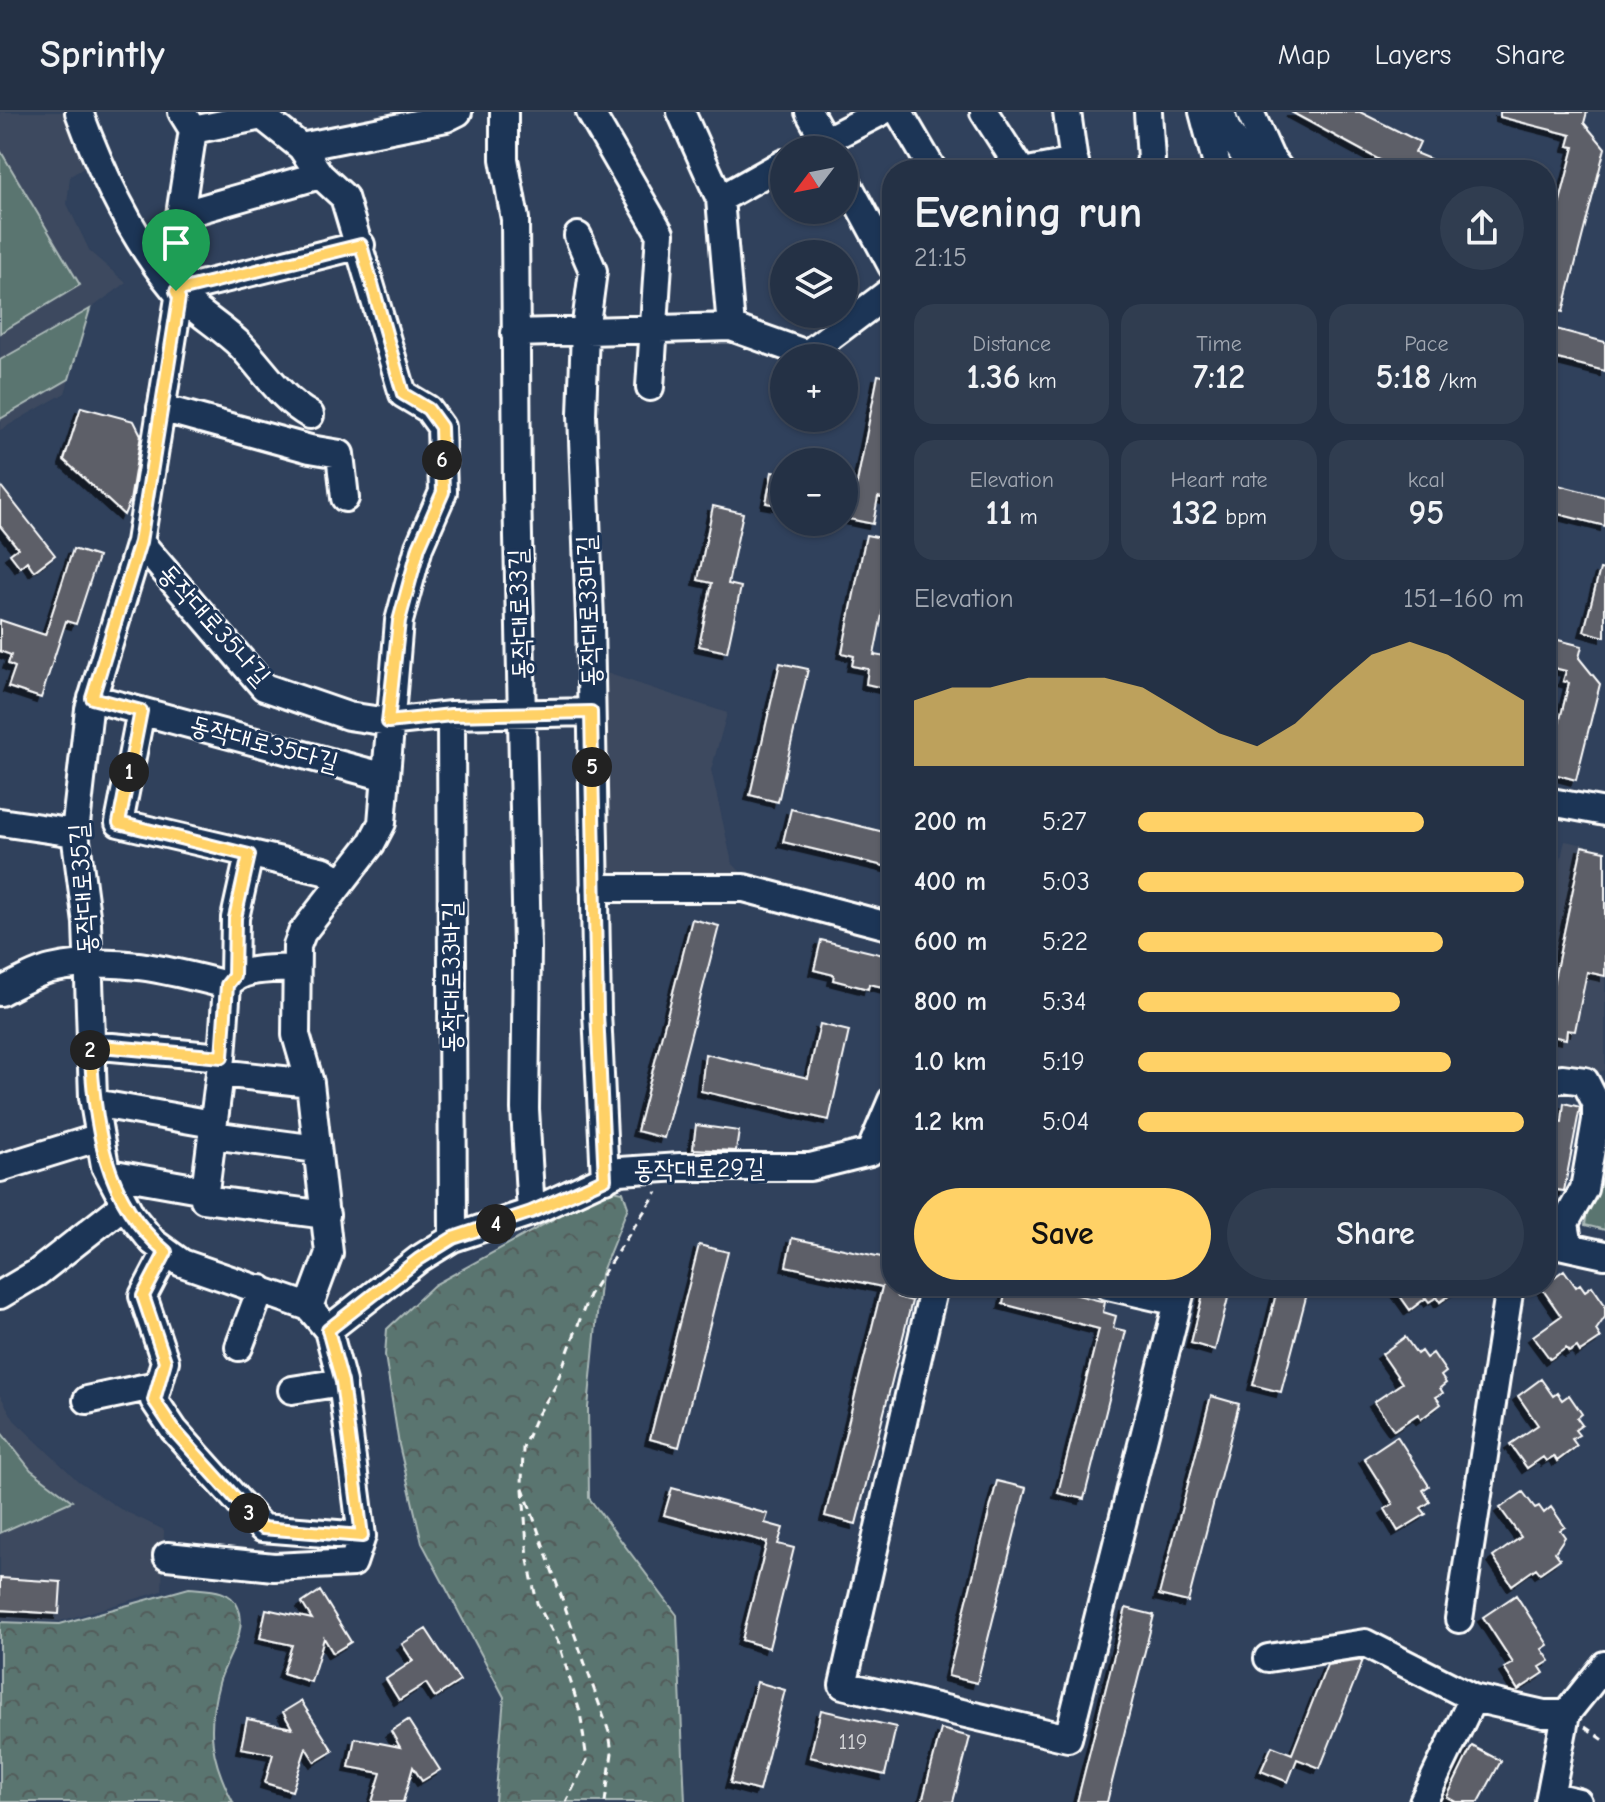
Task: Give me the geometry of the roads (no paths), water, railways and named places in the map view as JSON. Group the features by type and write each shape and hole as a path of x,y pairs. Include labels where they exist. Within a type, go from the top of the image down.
{"street":[{"path":"79,112 100,170 136,234 176,291 240,346 293,406 310,415"},
{"path":"301,147 446,118 458,112"},
{"name":"동작대로33길","path":"504,112 504,159 515,219 523,713 525,1109 531,1212"},
{"path":"590,112 660,233 650,387"},
{"path":"681,112 720,199 731,327"},
{"path":"809,112 817,136"},
{"path":"839,136 881,112"},
{"path":"899,112 927,160"},
{"path":"984,112 1015,160"},
{"path":"1067,112 1074,160"},
{"path":"1148,112 1151,160"},
{"path":"1203,112 1215,160"},
{"path":"1221,112 1226,128 1247,160"},
{"path":"1250,112 1272,160"},
{"path":"187,121 270,114 301,147 320,175 344,197 361,245 403,394 428,409 441,427 443,492 419,547 399,621 388,722 382,823 371,844 302,933 297,946 296,1035 310,1083 329,1253 309,1307"},
{"name":"동작대로35길","path":"187,121 176,291 179,298 140,542 92,698 75,833 88,964 94,1103 109,1173 125,1204 153,1242 182,1263 309,1307 328,1330"},
{"path":"720,199 770,171"},
{"path":"180,215 320,175"},
{"path":"858,203 882,247"},
{"name":"동작대로33마길","path":"578,236 593,271 585,331 582,414 605,1179"},
{"path":"176,291 361,245"},
{"path":"515,333 731,327 807,354 882,298"},
{"path":"161,408 310,449 340,454 345,498"},
{"name":"동작대로35나길","path":"140,542 264,687 348,716 388,722"},
{"name":"동작대로35다길","path":"92,698 386,777"},
{"path":"141,711 119,823 324,871 341,881"},
{"path":"388,722 451,715 591,712"},
{"name":"동작대로33바길","path":"451,715 453,1238"},
{"path":"1556,804 1605,812"},
{"path":"0,822 75,833"},
{"path":"204,1194 221,1065 235,918 249,855"},
{"path":"594,888 744,888 882,924"},
{"path":"0,992 49,969 88,964 149,965 230,980 295,968"},
{"path":"90,1045 221,1065 310,1083"},
{"path":"1556,1080 1585,1081 1596,1103 1584,1189 1565,1223 1568,1241 1575,1248"},
{"path":"94,1103 317,1149"},
{"name":"동작대로29길","path":"328,1330 419,1259 453,1238 531,1212 620,1171 680,1167 810,1167 870,1152 882,1124"},
{"path":"0,1168 100,1137"},
{"path":"109,1173 204,1194 326,1215"},
{"path":"0,1295 37,1273 125,1204"},
{"path":"1556,1244 1605,1255"},
{"path":"1556,1249 1575,1248"},
{"path":"166,1252 143,1296 165,1361 154,1400 174,1430 262,1528 362,1536"},
{"path":"239,1347 261,1289"},
{"path":"932,1296 843,1685 1068,1738 1179,1296"},
{"path":"1459,1619 1508,1296"},
{"path":"167,1556 274,1567 353,1563 362,1536 342,1382 328,1330"},
{"path":"292,1390 342,1382"},
{"path":"87,1400 157,1385"},
{"path":"1268,1658 1365,1643 1473,1698 1544,1714 1566,1714"},
{"path":"1578,1802 1551,1799 1566,1714 1605,1665"},
{"path":"1423,1802 1473,1698"}]}
